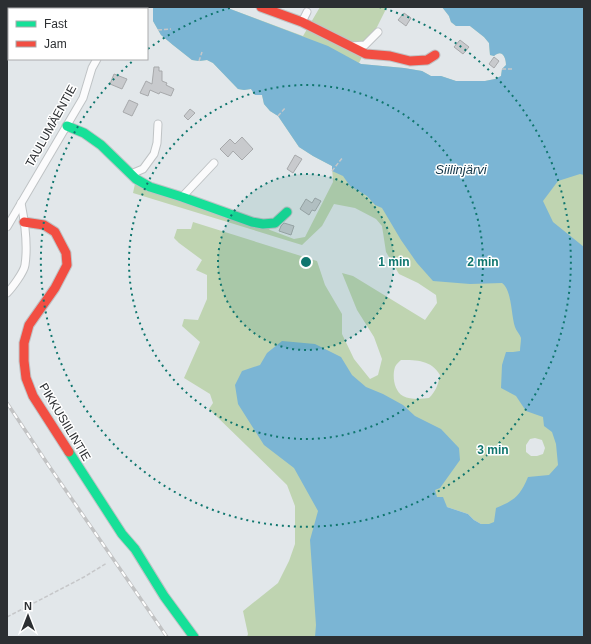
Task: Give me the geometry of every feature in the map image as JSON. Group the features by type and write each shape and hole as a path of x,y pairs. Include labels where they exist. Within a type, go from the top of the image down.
{"street":[{"path":"261,7 302,22 366,54 390,56 410,62 427,60 435,55"},
{"path":"302,22 308,12"},
{"path":"351,46 365,45 378,32"},
{"name":"TAULUMÄENTIE","path":"7,227 83,98 92,68 96,60"},
{"path":"131,174 143,169 154,154 157,143 158,124"},
{"path":"67,126 84,133 101,146 136,179 150,187 252,222 263,224 276,223 286,212"},
{"path":"182,197 214,163"},
{"path":"7,293 12,289 25,266 26,249 21,203"},
{"name":"PIKKUSIILINTIE","path":"24,222 44,225 55,232 66,253 66,265 61,276 55,288 29,325 24,343 26,378 33,396 122,534 135,549 164,596 194,637"}],"path":[{"path":"158,30 171,29"},
{"path":"199,61 202,52"},
{"path":"502,69 512,69"},
{"path":"278,116 286,107"},
{"path":"332,171 342,157"},
{"path":"7,617 84,577 107,563"}],"green space":[{"name":"Siilinjärvi","path":"153,7 225,7 303,36 320,7 387,7 359,63 422,71 431,76 441,76 456,81 485,81 495,79 501,76 502,69 506,65 506,62 503,55 499,53 494,56 490,55 489,43 470,26 456,26 451,22 449,16 442,7 508,39 537,300 584,561 489,524 481,524 468,514 432,502 422,637 247,637 248,634 243,611 278,583 289,561 295,544 295,506 287,485 209,409 213,403 210,394 184,378 200,342 182,326 184,319 198,320 207,299 207,275 196,270 202,260 174,238 177,229 191,229 193,222 317,261 325,285 342,314 342,334 354,359 370,379 378,375 382,359 374,337 357,310 342,273 353,276 425,320 437,303 436,295 418,283 399,274 386,252 382,226 376,219 355,208 334,204 322,226 302,245 133,193 136,179 263,224 270,230 294,239 305,237 333,182 332,166 299,147 278,116 270,111 264,104 262,95 255,95 251,89 238,89 213,63 207,60 192,60 161,35 153,21","holes":["401,360 423,362 432,366 440,375 435,390 429,398 409,398 400,394 394,383 394,371 396,365","535,438 542,440 545,448 543,454 531,456 526,452 526,445 530,439"]},
{"path":"584,159 584,263 525,190"}],"water":[{"name":"Siilinjärvi","path":"153,7 225,7 328,46 361,64 422,71 431,76 441,76 456,81 485,81 501,76 502,69 506,65 503,55 499,53 494,56 490,55 489,43 484,37 470,26 456,26 451,22 449,16 442,7 584,7 584,175 580,174 558,181 543,201 553,222 584,247 584,637 315,637 316,625 310,540 318,511 294,468 264,445 238,404 235,385 242,371 260,365 267,353 282,341 315,344 341,357 352,375 366,387 403,405 415,416 441,429 459,448 460,460 440,488 435,490 437,497 443,497 447,507 468,514 481,524 489,524 494,522 496,508 516,497 528,477 549,475 558,465 556,444 552,432 544,426 543,417 526,411 516,396 501,388 502,365 506,352 520,351 521,340 515,327 508,291 505,286 502,283 470,284 433,281 417,263 382,208 375,205 367,196 350,186 343,176 332,171 332,166 299,147 278,116 270,111 264,104 262,95 255,95 251,89 238,89 213,63 207,60 192,60 161,35 153,21"}],"building":[{"path":"404,13 411,18 406,26 398,20"},
{"path":"460,40 469,47 463,54 454,47"},
{"path":"494,57 499,61 494,68 489,64"},
{"path":"154,67 159,67 159,71 162,71 162,81 174,89 171,96 160,92 159,94 150,90 148,96 140,93 146,81 152,84"},
{"path":"114,74 127,79 122,89 110,84"},
{"path":"129,100 138,104 132,116 123,112"},
{"path":"190,109 195,113 188,120 184,116"},
{"path":"242,137 253,149 242,160 233,151 228,157 220,149 230,139 235,144"},
{"path":"295,155 302,159 293,173 287,169"},
{"path":"315,198 321,201 315,211 312,210 309,215 300,209 306,199 312,203"},
{"path":"284,223 294,226 291,235 279,231"}],"railway":[{"path":"7,403 167,637"}],"traffic: fast":[{"path":"67,126 84,133 101,145 136,179 150,187 252,222 263,224 275,223 287,212"},
{"path":"69,452 122,534 135,549 164,596 194,637"}],"traffic: jam":[{"path":"261,7 302,22 366,54 390,56 410,61 427,60 435,55"},
{"path":"24,222 44,225 55,232 66,253 67,265 55,288 29,325 24,343 24,361 26,378 33,396 69,452"}]}
